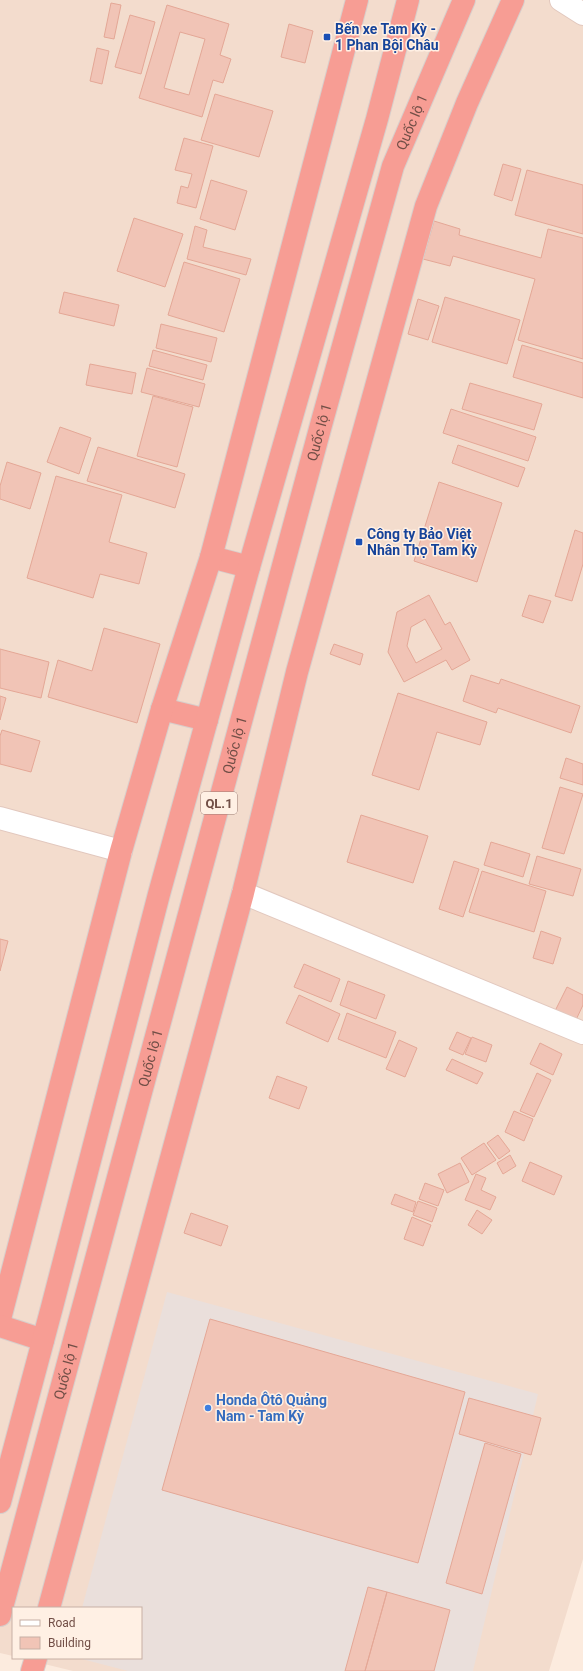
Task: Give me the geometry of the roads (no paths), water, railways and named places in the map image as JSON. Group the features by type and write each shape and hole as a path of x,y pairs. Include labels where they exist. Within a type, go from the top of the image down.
{"highway":[{"path":"0,1319 121,851 162,709 211,557 357,0"},
{"name":"QL.1","path":"0,1502 159,894 377,119 408,0"},
{"name":"Quốc lộ 1","path":"0,1615 312,456 393,166 464,0"},
{"path":"49,1607 243,892 297,672 426,206 467,103 513,0"},
{"path":"211,557 250,567"},
{"path":"162,709 207,720"},
{"path":"0,1326 43,1340"},
{"path":"32,1671 36,1659"}],"street":[{"path":"561,0 583,14"},
{"path":"0,818 121,851"},
{"path":"243,892 583,1034"}],"place":[{"name":"Bến xe Tam Kỳ - 1 Phan Bội Châu","path":"327,37"},
{"name":"Công ty Bảo Việt Nhân Thọ Tam Kỳ","path":"359,542"},
{"name":"Honda Ôtô Quảng Nam - Tam Kỳ","path":"208,1408"}]}
